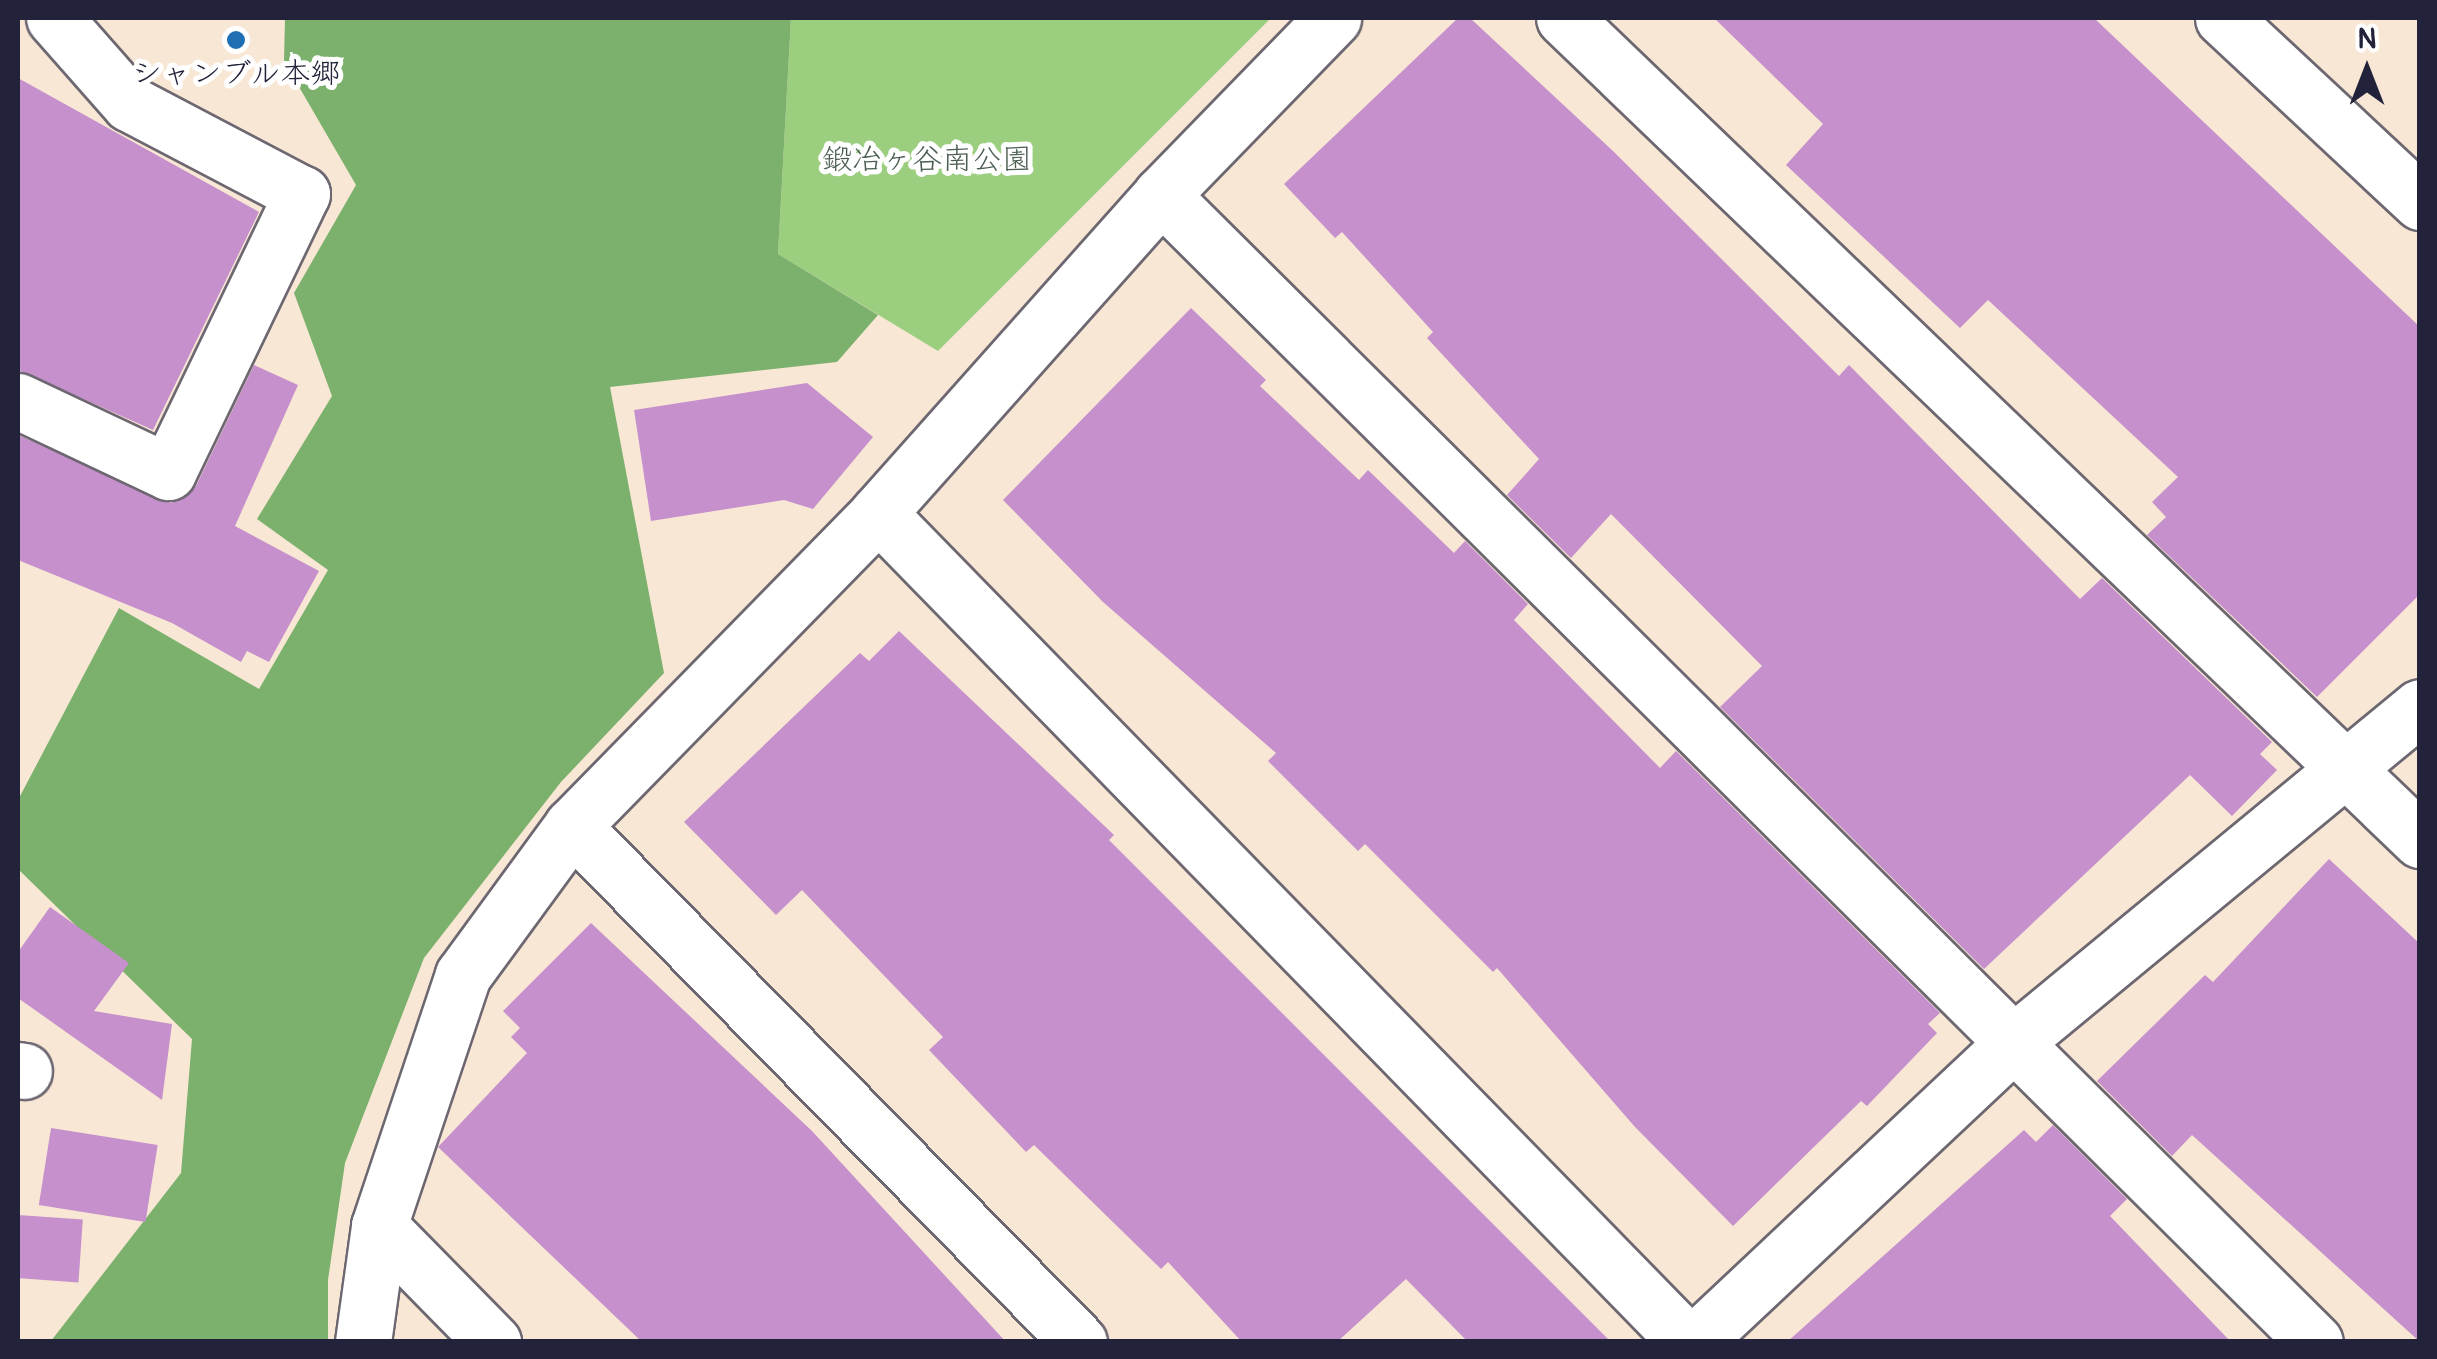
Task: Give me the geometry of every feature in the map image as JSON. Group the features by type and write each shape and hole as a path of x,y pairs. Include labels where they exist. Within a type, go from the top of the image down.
{"street":[{"path":"18,401 168,472 302,194 129,103 54,18"},
{"path":"363,1342 379,1226 463,975 572,826 878,513 1162,195 1333,18"},
{"path":"1564,18 2420,840"},
{"path":"2223,18 2420,202"},
{"path":"1162,195 2315,1342"},
{"path":"878,513 1687,1342"},
{"path":"1696,1342 2014,1042 2420,707"},
{"path":"572,826 1079,1342"},
{"path":"379,1226 493,1342"}],"green space":[{"path":"285,18 791,18 778,254 878,315 837,362 610,387 664,673 561,782 424,958 345,1163 328,1280 328,1341 51,1341 181,1173 192,1039 18,869 18,800 119,608 259,689 328,570 257,519 332,396 294,293 356,185 284,61"},
{"name":"鍛冶ヶ谷南公園","path":"791,18 1271,18 938,351 778,254"}],"building":[{"path":"1458,18 1470,18 1613,151 1839,376 1849,365 2080,599 2102,578 2272,742 2260,754 2277,770 2232,816 2190,775 1984,969 1720,707 1762,666 1611,514 1571,558 1507,495 1539,459 1427,338 1433,332 1342,232 1335,238 1284,184"},
{"path":"1714,18 2094,18 2420,327 2420,594 2317,697 2147,535 2166,517 2152,502 2178,477 1988,300 1960,328 1786,165 1823,124"},
{"path":"18,78 259,212 153,430 18,370"},
{"path":"1191,308 1266,380 1260,386 1359,480 1368,470 1454,553 1465,541 1528,604 1514,620 1660,768 1676,751 1940,1013 1928,1024 1937,1033 1867,1106 1861,1101 1733,1226 1635,1127 1497,968 1493,972 1365,844 1358,851 1268,761 1276,753 1103,602 1003,500"},
{"path":"254,365 298,385 235,526 319,571 269,662 247,651 241,662 172,623 18,560 18,435 171,503 196,486"},
{"path":"807,383 873,437 813,509 784,500 651,521 634,410"},
{"path":"899,631 1114,835 1109,840 1611,1342 1468,1342 1406,1279 1337,1342 1242,1342 1168,1262 1161,1269 1034,1145 1026,1152 929,1050 943,1037 802,890 776,915 684,822 860,653 869,661"},
{"path":"2329,859 2420,944 2420,1342 2192,1135 2172,1156 2097,1081 2205,975 2213,982"},
{"path":"50,907 129,963 94,1011 172,1024 162,1100 18,998 18,952"},
{"path":"591,923 812,1131 1006,1342 642,1342 438,1147 527,1053 511,1037 520,1028 503,1011"},
{"path":"2053,1125 2127,1199 2110,1216 2231,1342 1787,1342 2024,1130 2036,1142"},
{"path":"51,1128 158,1145 145,1222 39,1205"},
{"path":"18,1215 83,1220 78,1282 18,1278"}],"place":[{"name":"シャンブル本郷","path":"236,40"}]}
